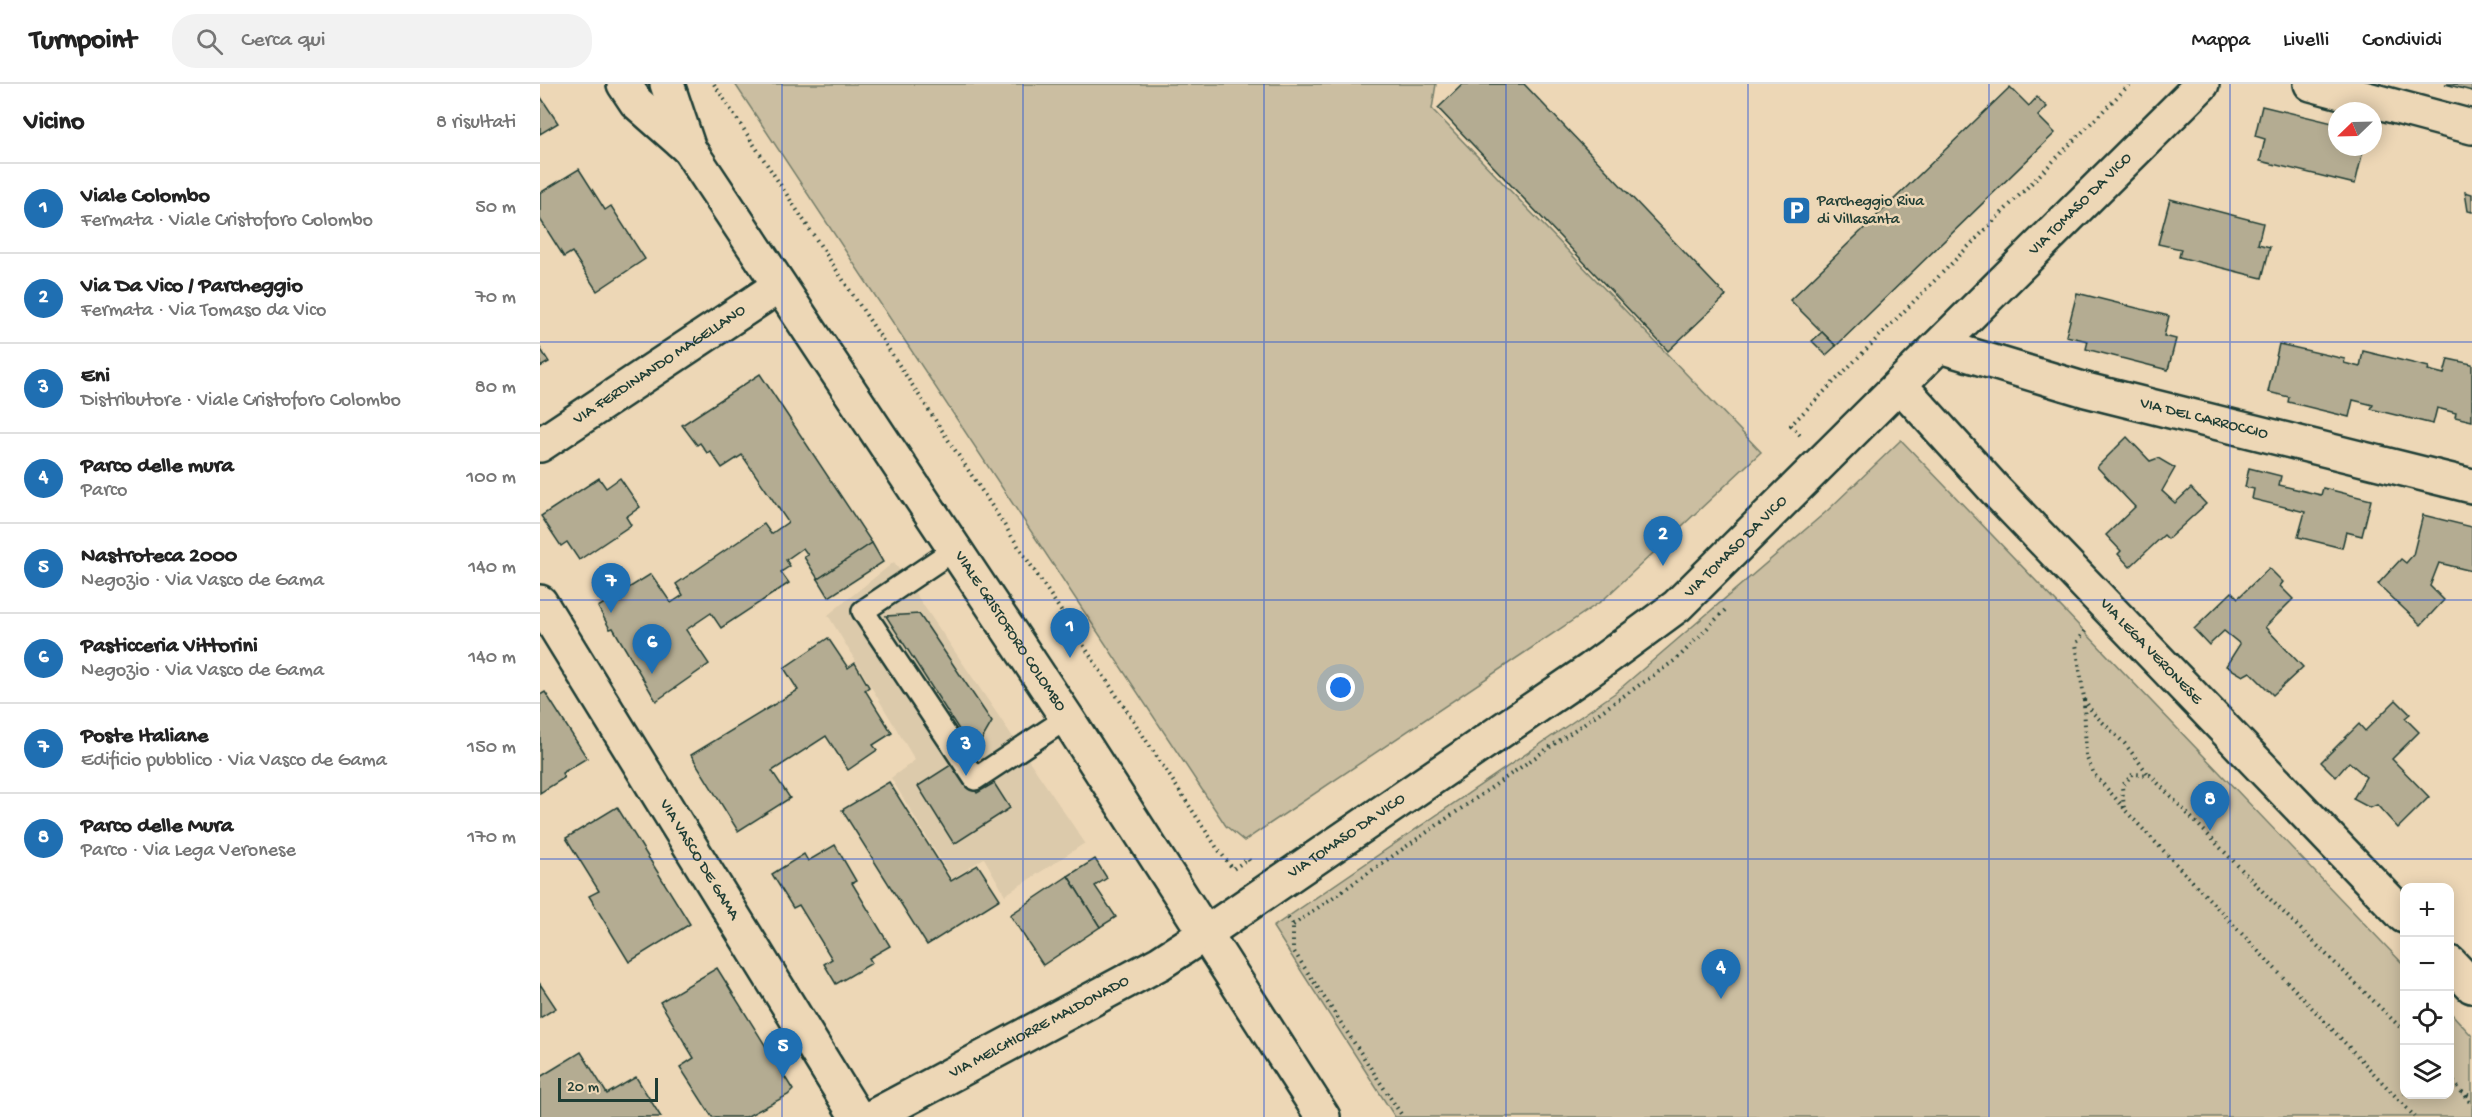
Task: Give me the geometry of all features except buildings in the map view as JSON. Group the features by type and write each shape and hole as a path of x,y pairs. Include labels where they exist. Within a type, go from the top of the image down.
{"street":[{"name":"VIALE CRISTOFORO COLOMBO","path":"624,84 636,102 689,149"},
{"name":"VIALE CRISTOFORO COLOMBO","path":"667,84 689,149 1067,718 1323,1117"},
{"name":"VIA TOMASO DA VICO","path":"1206,933 1590,670 1677,606 2202,84"},
{"path":"2312,84 2472,128"},
{"name":"VIA FERDINANDO MAGELLANO","path":"540,445 779,286"},
{"name":"VIA DEL CARROCCIO","path":"1940,346 2086,390 2472,486"},
{"name":"VIA LEGA VERONESE","path":"1900,386 2006,502 2400,912"},
{"name":"VIA VASCO DE GAMA","path":"540,602 857,1117"},
{"name":"VIA MELCHIORRE MALDONADO","path":"872,1117 1160,963 1206,933"},
{"path":"2454,967 2472,986"}],"lane":[{"path":"954,549 863,611 975,779 1067,718"}],"path":[{"path":"714,84 1217,848 1233,869 1248,859"},
{"path":"1791,425 2130,84"},
{"path":"2087,628 2076,644 2084,698 2086,756 2094,774 2124,809 2415,1117"},
{"path":"2084,698 2093,713 2125,744 2150,776 2400,1027"},
{"path":"2124,809 2122,786 2133,774 2150,776"},
{"path":"1293,925 1293,950 1403,1117"},
{"path":"2454,1083 2472,1105"},
{"path":"2460,1091 2472,1097"}],"shaded area":[{"path":"735,84 1436,84 1432,109 1761,452 1603,600 1244,841 1226,826"},
{"path":"1901,440 2400,961 2400,1099 2454,1099 2454,1016 2472,1036 2472,1117 1395,1117 1273,927 1615,693 1827,511"},
{"path":"894,562 1085,843 1005,895 984,858 952,879 891,778 915,760 828,615"}],"place":[{"name":"Parcheggio Riva di Villasanta","path":"1796,211"},
{"name":"Via Da Vico / Parcheggio","path":"1663,566"},
{"name":"Poste Italiane","path":"611,613"},
{"name":"Viale Colombo","path":"1070,658"},
{"name":"Pasticceria Vittorini","path":"652,674"},
{"name":"Eni","path":"966,776"},
{"name":"Parco delle Mura","path":"2210,831"},
{"name":"Parco delle mura","path":"1721,999"},
{"name":"Nastroteca 2000","path":"783,1078"}]}
